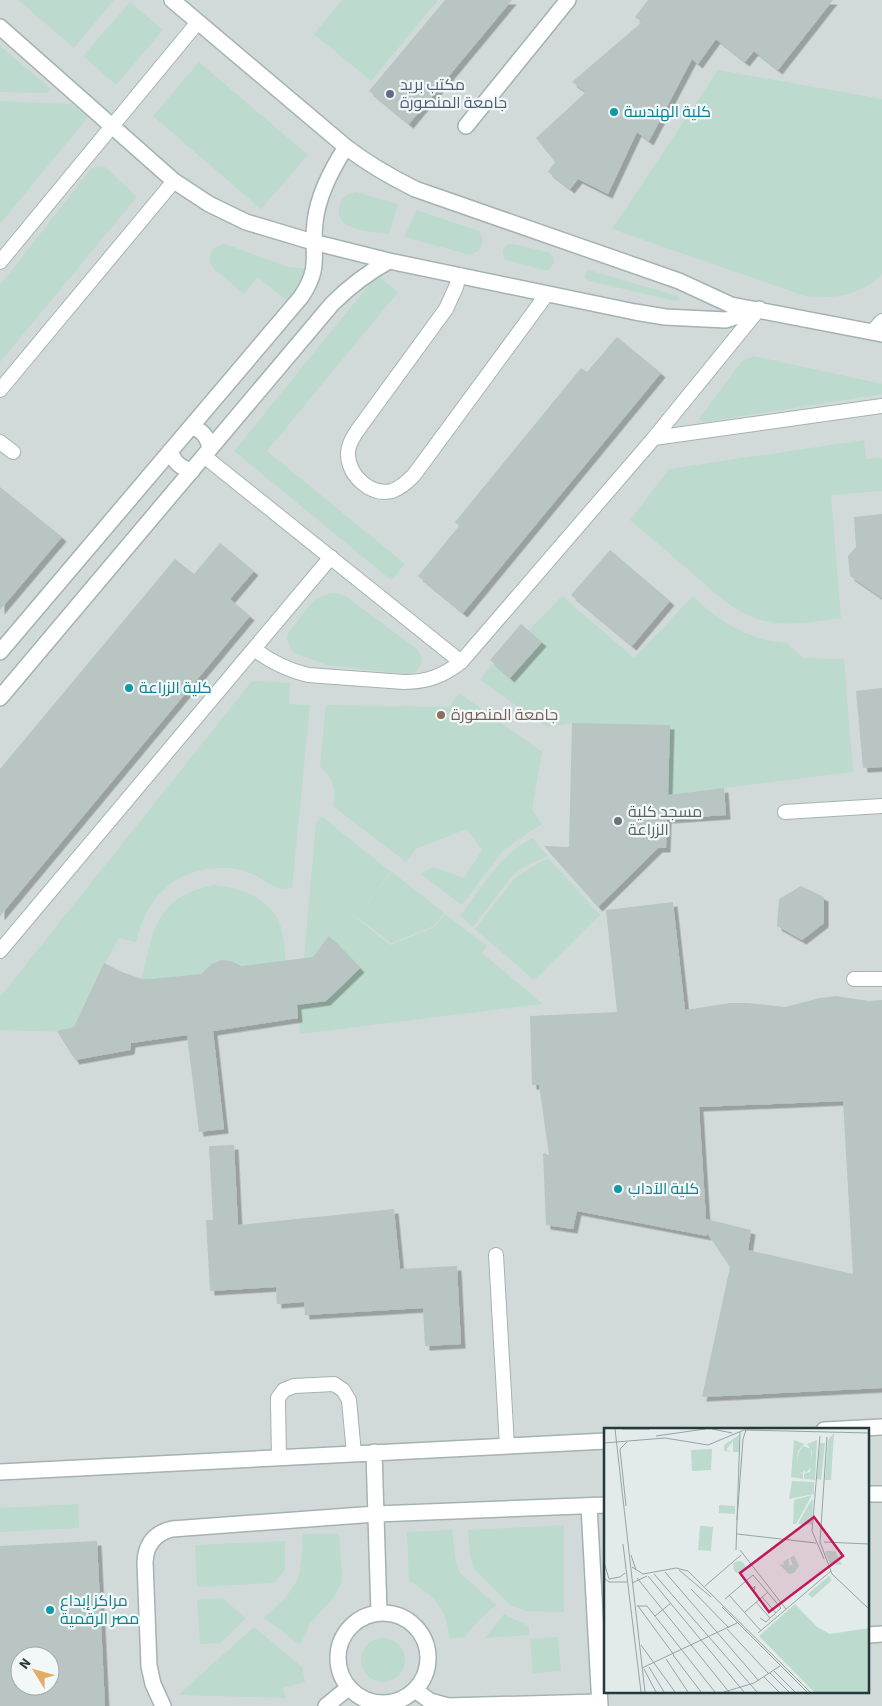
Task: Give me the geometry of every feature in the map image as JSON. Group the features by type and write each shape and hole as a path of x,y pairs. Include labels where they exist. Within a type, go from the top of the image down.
{"street":[{"path":"172,0 346,147 379,170 415,189 679,281 731,305 879,329"},
{"path":"466,126 568,0"},
{"path":"0,27 174,181 209,204 246,222 313,242 389,261 665,317 726,320 759,309"},
{"path":"0,652 308,288 315,265 313,242 319,202 335,164 346,147"},
{"path":"0,698 332,304 368,273 389,261"},
{"path":"191,427 199,429 209,441 208,452"},
{"path":"170,451 178,464 184,469 192,471"},
{"path":"863,1428 882,1427"},
{"path":"0,1472 604,1441"},
{"path":"374,1452 379,1613"},
{"path":"163,1706 153,1684 148,1651 145,1562 149,1544 155,1536 163,1531 376,1514 604,1505"},
{"path":"415,1690 430,1701 448,1706 599,1704 601,1651 589,1506"},
{"path":"379,1613 391,1613 403,1617 421,1633 427,1645 427,1669 423,1681 406,1698 394,1703 381,1704 369,1702 358,1696 348,1688 338,1666 338,1653 347,1631 356,1622 367,1616 379,1613"},
{"path":"326,1706 348,1688"}],"lane":[{"path":"0,262 198,22"},
{"path":"0,390 174,181"},
{"path":"459,275 454,293 446,309 350,442 348,455 351,468 358,479 368,487 392,491 405,484 414,475 547,294"},
{"path":"254,649 279,665 294,672 308,675 420,682 448,672 461,662 654,438 759,309"},
{"path":"654,438 882,406"},
{"path":"0,442 13,452"},
{"path":"208,452 331,557 461,662"},
{"path":"0,951 331,557"},
{"path":"785,812 882,806"},
{"path":"854,979 882,979"},
{"path":"496,1255 506,1446"},
{"path":"279,1458 278,1403 280,1393 289,1387 328,1384 339,1386 349,1400 354,1454"}],"shaded area":[{"name":"جامعة المنصورة","path":"0,0 882,0 882,1706 0,1706"}],"green space":[{"path":"18,0 114,0 74,48"},
{"path":"342,0 438,0 371,81 314,34"},
{"path":"130,2 163,30 116,85 83,56"},
{"path":"0,46 51,89 48,93 0,92"},
{"path":"199,62 308,155 261,209 153,116"},
{"path":"718,70 882,99 882,274 874,281 865,287 846,294 826,297 805,296 612,229"},
{"path":"0,101 71,104 88,117 0,224"},
{"path":"98,166 105,167 137,197 0,362 0,285 91,169"},
{"path":"356,192 398,204 389,234 356,229 342,221 339,215 341,201"},
{"path":"417,210 479,231 482,240 481,247 472,254 467,254 404,237"},
{"path":"223,244 288,267 305,269 309,275 287,301 258,277 244,294 213,268 210,259 213,249"},
{"path":"508,244 548,252 553,257 554,263 548,270 544,270 506,260 503,252"},
{"path":"589,270 677,296 680,299 675,301 590,281 585,278 586,272"},
{"path":"377,275 398,292 267,451 405,564 391,580 234,451"},
{"path":"754,356 882,384 882,394 704,422 699,419 742,361"},
{"path":"864,440 866,459 882,458 882,491 831,495 841,618 791,624 761,620 741,612 724,600 630,520 669,469"},
{"path":"331,593 347,597 417,649 420,653 421,666 415,671 406,674 327,665 293,652 287,640 288,633 315,599"},
{"path":"562,596 634,658 693,596 726,623 745,633 765,640 787,643 803,658 844,659 853,772 668,795 572,723 547,727 480,680 493,663 510,678 542,642 529,630"},
{"path":"252,681 290,683 289,704 310,705 292,888 277,888 250,873 236,869 206,869 179,879 156,898 144,918 136,942 119,938 85,1005 76,1028 67,1028 64,1032 0,1030 0,997"},
{"path":"459,693 542,752 532,810 542,824 501,853 462,905 421,874 434,867 464,878 482,850 467,829 416,849 406,862 333,806 333,784 320,767 326,705 449,707"},
{"path":"322,817 391,872 356,918 390,945 435,927 445,914 487,946 482,953 543,1004 300,1034 297,1005 319,965 340,988 360,968 329,937 312,958 304,959 316,823"},
{"path":"533,838 547,856 522,868 511,877 473,927 460,916 492,872 511,853"},
{"path":"548,858 600,915 534,980 475,929 514,879"},
{"path":"392,872 444,913 434,926 391,943 357,917"},
{"path":"215,885 244,891 268,906 281,926 286,961 269,977 240,964 217,961 212,964 203,978 142,979 155,930 169,906 180,897 195,890"},
{"path":"78,1504 79,1528 0,1532 0,1508"},
{"path":"564,1525 564,1612 526,1611 512,1606 474,1569 470,1556 468,1530"},
{"path":"452,1530 456,1562 460,1573 496,1605 479,1620 464,1638 449,1638 446,1619 438,1604 425,1591 409,1581 407,1532"},
{"path":"303,1534 339,1534 342,1575 341,1584 332,1600 310,1623 300,1645 264,1618 286,1597 295,1584 300,1570"},
{"path":"285,1541 285,1570 274,1583 197,1587 195,1545"},
{"path":"222,1598 246,1618 221,1643 200,1644 197,1600"},
{"path":"504,1614 529,1626 529,1635 485,1638"},
{"path":"254,1627 302,1667 305,1682 283,1688 286,1698 178,1695"},
{"path":"558,1637 561,1671 533,1673 530,1639"},
{"path":"383,1638 395,1642 401,1648 405,1660 401,1672 395,1678 383,1682 371,1678 365,1672 361,1660 365,1648 371,1642"}],"building":[{"path":"445,0 512,0 409,124 369,91"},
{"name":"كلية الهندسة","path":"648,0 833,0 778,70 754,51 745,62 716,39 698,64 692,59 649,141 637,132 608,194 578,179 570,189 548,172 555,162 536,138 586,92 572,82 642,22 635,17"},
{"path":"617,337 661,373 463,613 418,576 459,526 455,522 581,368 587,372"},
{"path":"0,487 62,537 0,610"},
{"path":"882,514 882,598 850,576 848,556 856,547 854,517"},
{"name":"كلية الزراعة","path":"220,543 254,571 230,599 250,616 0,916 0,769 175,559 194,574"},
{"path":"610,550 670,601 632,646 571,595"},
{"path":"521,624 542,642 510,678 490,660"},
{"path":"882,688 882,767 863,768 856,691"},
{"name":"مسجد كلية الزراعة","path":"572,723 670,725 668,795 724,788 726,815 667,819 666,848 658,848 598,907 544,846 569,847"},
{"path":"801,886 824,897 824,923 802,940 777,926 779,899"},
{"name":"كلية الآداب","path":"673,902 685,1010 730,1003 785,1007 836,996 868,1001 882,1000 882,1388 702,1397 730,1267 707,1233 707,1236 577,1211 573,1229 546,1225 543,1153 549,1155 539,1085 532,1085 530,1016 617,1012 606,910","holes":["843,1101 853,1274 748,1250 751,1230 706,1219 699,1107"]},
{"path":"329,936 360,968 326,1001 297,1005 298,1018 213,1031 224,1129 199,1132 187,1035 131,1043 130,1050 75,1060 57,1031 74,1027 104,963 142,979 201,974 213,963 222,960 231,961 242,966 313,957"},
{"path":"234,1145 238,1225 394,1209 400,1269 457,1266 461,1344 425,1346 423,1308 305,1315 304,1302 277,1304 276,1287 210,1291 206,1220 213,1220 209,1146"},
{"name":"مراكز إبداع مصر الرقمية","path":"97,1541 105,1706 0,1706 0,1546"}],"place":[{"name":"مكتب بريد جامعة المنصورة","path":"390,94"},
{"name":"كلية الهندسة","path":"614,112"},
{"name":"كلية الزراعة","path":"129,688"},
{"name":"جامعة المنصورة","path":"441,715"},
{"name":"مسجد كلية الزراعة","path":"618,821"},
{"name":"كلية الآداب","path":"618,1189"},
{"name":"مراكز إبداع مصر الرقمية","path":"50,1610"}]}
